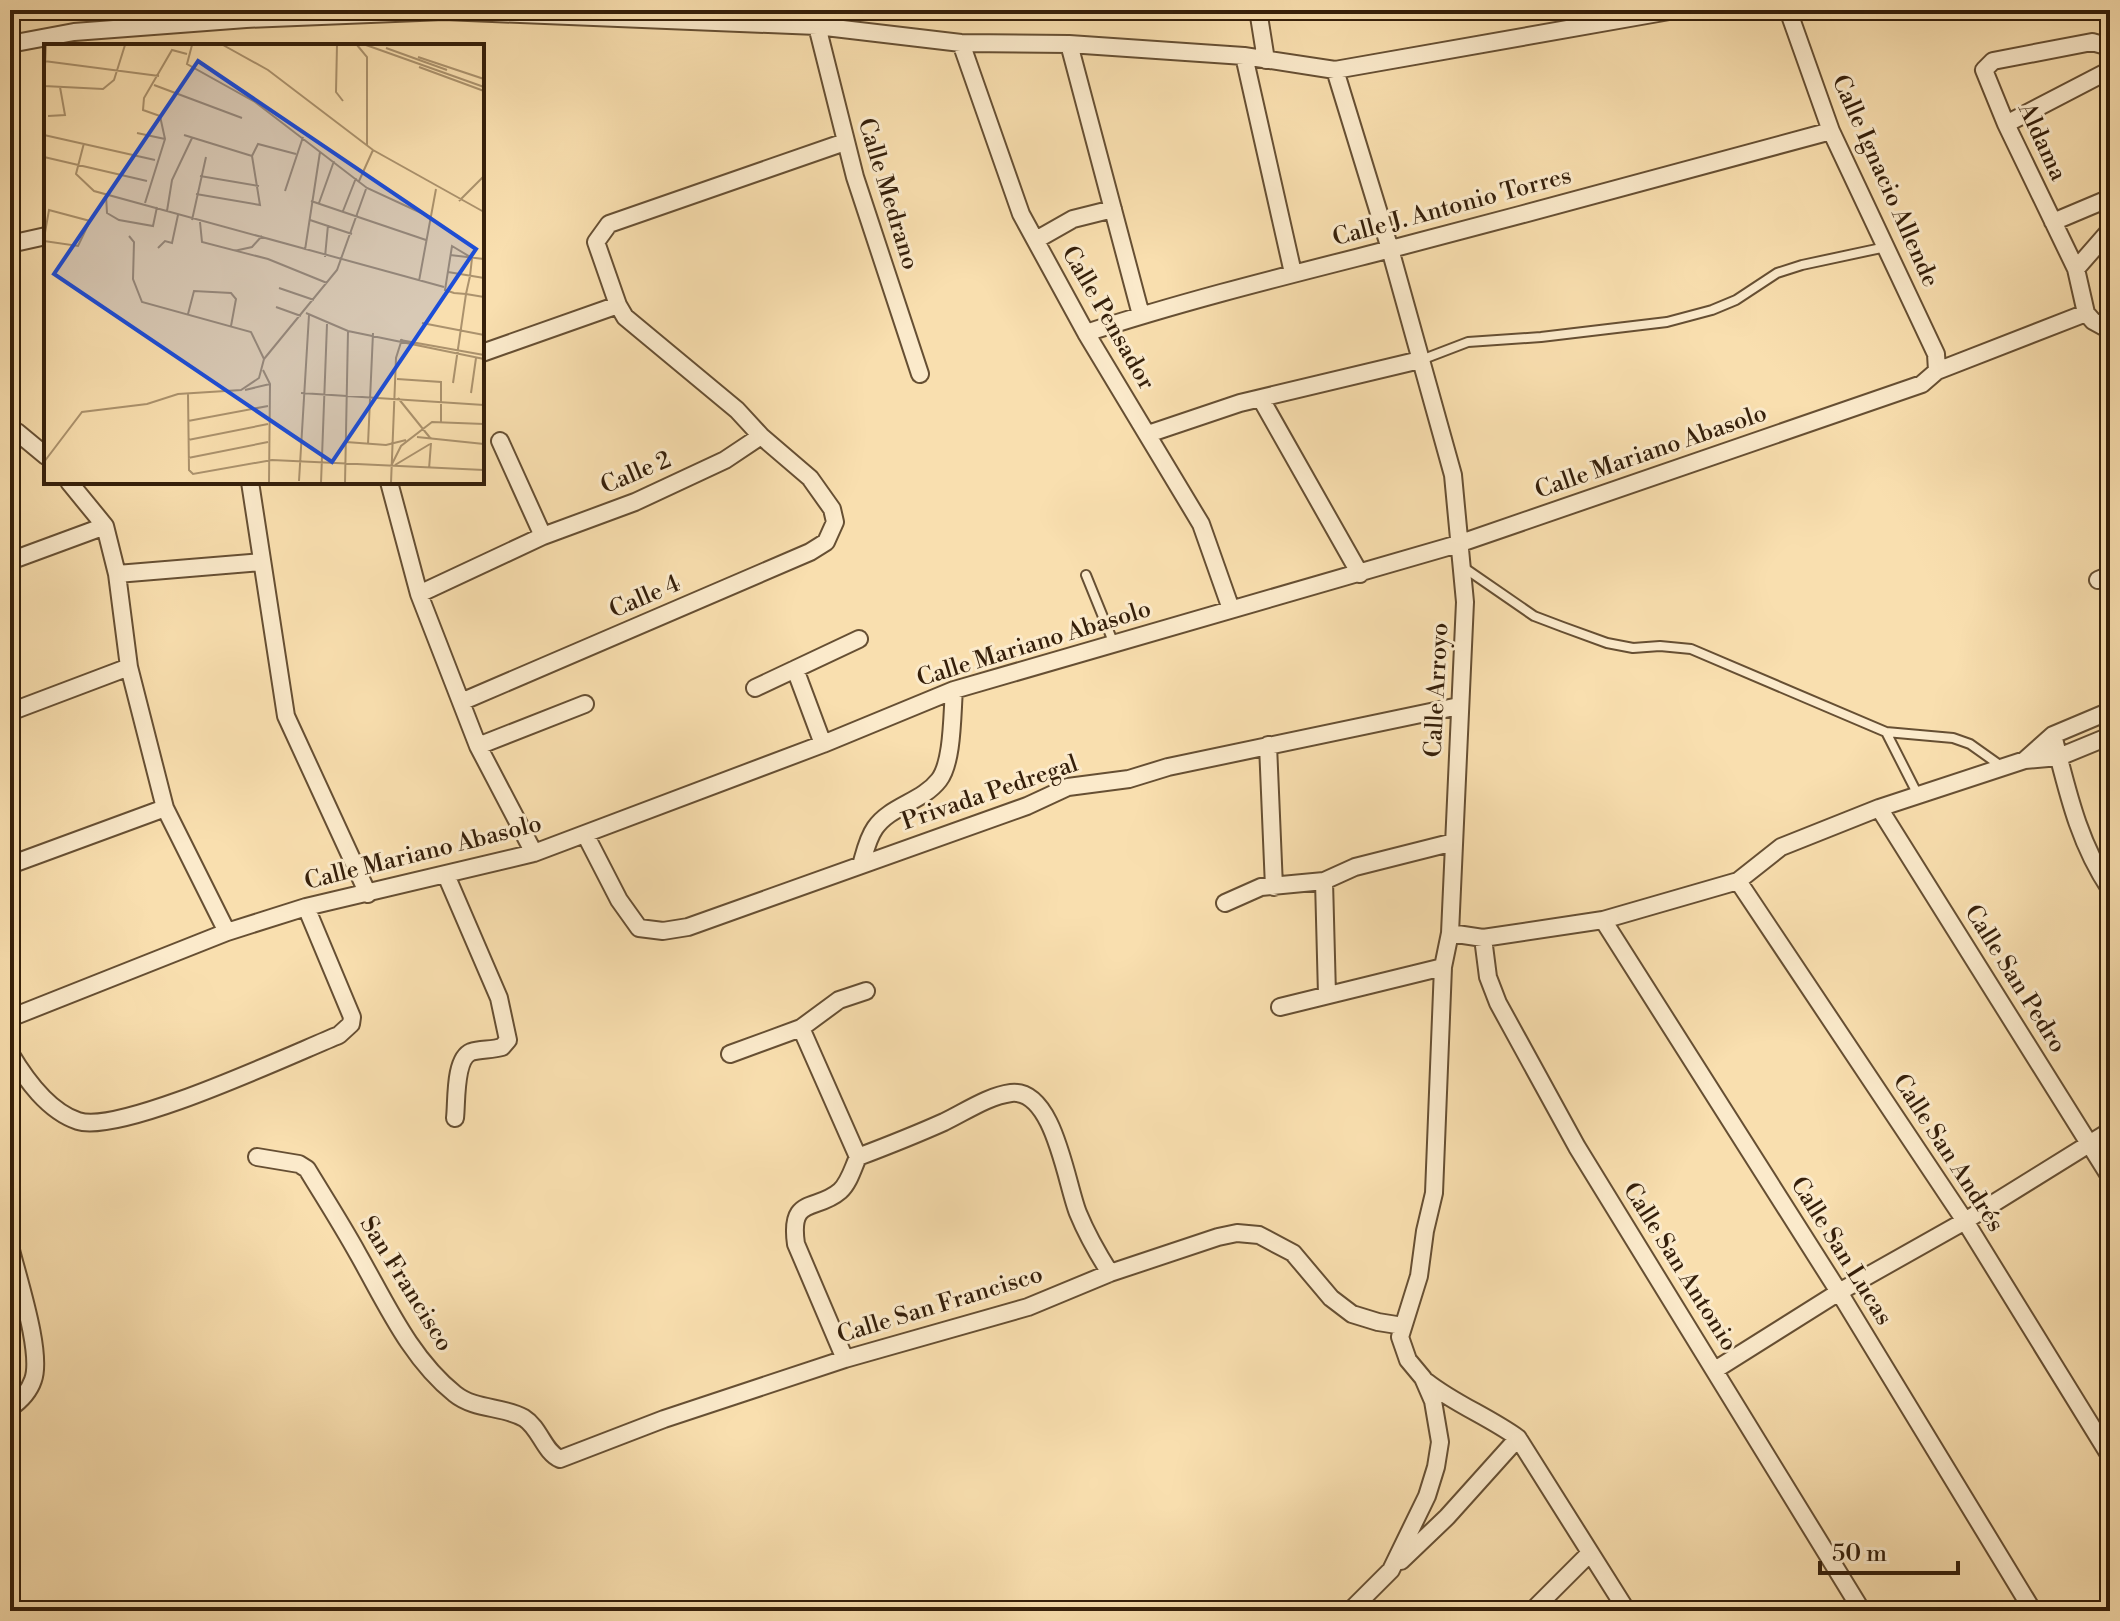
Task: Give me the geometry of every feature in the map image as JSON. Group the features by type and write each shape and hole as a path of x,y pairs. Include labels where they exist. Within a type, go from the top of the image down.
{"street":[{"path":"1258,10 1266,60"},
{"path":"10,44 89,31 246,19 444,11 817,26 961,43 1069,44 1244,56 1335,70 1675,10"},
{"name":"Calle Ignacio Allende","path":"1788,10 1831,131 1936,354 1937,371"},
{"name":"Calle Medrano","path":"817,26 845,142 920,374"},
{"name":"Aldama","path":"2086,313 2076,269 1985,76 1987,64 2092,42 2110,47"},
{"name":"Calle Pensador","path":"961,43 1011,192 1086,333 1201,524 1231,609"},
{"path":"1069,44 1141,315"},
{"path":"1244,56 1293,273"},
{"name":"Calle Arroyo","path":"1335,70 1390,249 1453,475 1465,602 1450,933 1443,967 1434,1193 1419,1276 1403,1326"},
{"path":"2006,124 2110,70"},
{"name":"Calle J. Antonio Torres","path":"1086,333 1293,273 1831,131"},
{"path":"761,436 737,410 635,327 618,305 596,242 609,224 845,142"},
{"path":"2053,222 2110,198"},
{"path":"1036,240 1073,219 1113,209"},
{"path":"2076,269 2110,230"},
{"path":"10,244 44,236"},
{"path":"484,352 618,305"},
{"path":"2086,313 2093,321 2110,327"},
{"name":"Calle Mariano Abasolo","path":"10,1018 227,932 306,907 534,853 823,744 954,690 1458,544 1922,384 1937,371 2086,313"},
{"path":"1148,434 1261,399 1420,360"},
{"path":"1261,399 1360,574"},
{"path":"14,431 44,454"},
{"name":"Calle 4","path":"461,702 810,552 826,542 835,522 832,509 810,478 761,436"},
{"name":"Calle 2","path":"419,594 543,536 635,502 725,460 761,436"},
{"path":"500,441 543,536"},
{"path":"71,484 105,526 117,574 129,667 165,808 227,932"},
{"path":"250,484 286,716 368,894"},
{"path":"390,484 419,594 478,746 534,853"},
{"path":"10,561 105,526"},
{"path":"117,574 262,562"},
{"path":"755,688 859,639"},
{"path":"10,712 129,667"},
{"path":"795,669 823,744"},
{"path":"862,862 874,828 884,817 911,803 940,780 947,766 954,690"},
{"path":"478,746 585,704"},
{"name":"Privada Pedregal","path":"585,834 619,900 639,928 663,931 688,927 862,862 1027,806 1068,787 1129,779 1168,767 1459,706"},
{"path":"2025,760 2053,735 2110,711"},
{"path":"2053,735 2076,824 2110,889"},
{"path":"1450,933 1483,938 1603,920 1738,881 1781,847 1879,808 2025,760 2059,757 2110,736"},
{"path":"1268,745 1274,887"},
{"path":"10,865 165,808"},
{"name":"Calle San Pedro","path":"1879,808 2110,1177"},
{"path":"1225,903 1261,887 1324,881 1355,867 1454,842"},
{"path":"446,875 499,998 508,1040 502,1047 473,1052 464,1057 459,1067 455,1118"},
{"path":"1324,881 1327,995"},
{"name":"Calle San Andrés","path":"1738,881 1965,1221 2110,1456"},
{"path":"10,1053 22,1074 47,1102 64,1115 99,1125 153,1110 339,1035 351,1024 349,1010 306,907"},
{"name":"Calle San Lucas","path":"1603,920 1839,1292 2033,1611"},
{"name":"Calle San Antonio","path":"1483,938 1488,977 1512,1030 1577,1147 1862,1611"},
{"path":"1280,1007 1443,967"},
{"path":"730,1054 801,1028 839,1000 866,991"},
{"path":"801,1028 858,1157"},
{"path":"845,1359 801,1257 794,1229 797,1217 806,1206 841,1191 858,1157 910,1137 992,1098 1009,1093 1030,1096 1041,1108 1052,1127 1077,1211 1094,1249 1110,1273"},
{"path":"1715,1370 1839,1292 1965,1221 2110,1131"},
{"name":"San Francisco","path":"257,1157 299,1164 307,1169 408,1341 432,1372 457,1396 475,1405 522,1417 541,1436 551,1453 560,1459"},
{"name":"Calle San Francisco","path":"560,1459 664,1419 845,1359 1028,1307 1110,1273 1237,1233 1259,1235 1293,1253 1331,1298 1352,1314 1403,1326"},
{"path":"10,1246 33,1340 35,1377 27,1393 10,1408"},
{"path":"1391,1570 1427,1496 1440,1442 1433,1401 1423,1378 1402,1348 1400,1337 1403,1326"},
{"path":"1423,1378 1449,1398 1498,1423 1518,1438 1627,1611"},
{"path":"1350,1611 1447,1517 1518,1438"},
{"path":"1532,1611 1590,1553"}],"lane":[{"path":"1420,360 1468,342 1667,322 1736,300 1777,273 1886,247"},
{"path":"1460,566 1534,616 1607,643 1633,648 1660,646 1691,649 1886,732 1953,738 1970,744 2003,768"},
{"path":"1086,575 1114,644"},
{"path":"1886,732 1918,795"}]}
